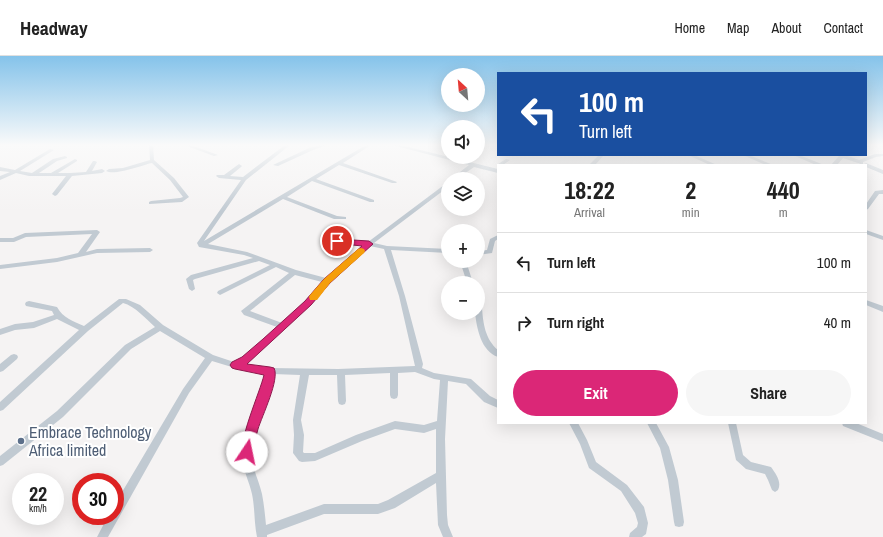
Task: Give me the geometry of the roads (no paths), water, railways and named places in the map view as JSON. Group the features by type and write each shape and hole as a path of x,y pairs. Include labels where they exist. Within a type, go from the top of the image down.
{"street":[{"path":"0,178 23,167"},
{"path":"32,174 43,167"},
{"path":"52,174 63,167"},
{"path":"88,173 92,167"},
{"path":"109,171 130,167"},
{"path":"151,203 182,200 186,197 172,179 159,167"},
{"path":"226,177 237,167"},
{"path":"201,246 200,242 244,178 260,167"},
{"path":"201,246 330,167"},
{"path":"270,203 330,167"},
{"path":"351,167 394,182"},
{"path":"872,167 883,172"},
{"path":"0,169 32,174 70,174 102,171"},
{"path":"55,194 70,174"},
{"path":"218,176 244,178"},
{"path":"311,179 372,201"},
{"path":"235,365 245,360 283,326 308,303 327,281 369,244 441,189"},
{"path":"867,207 877,192 883,192"},
{"path":"282,197 336,218 344,218"},
{"path":"0,240 14,240 25,235 97,232 80,255"},
{"path":"867,232 883,238"},
{"path":"485,252 490,252 492,248 492,240 497,238"},
{"path":"337,241 369,244 387,248 441,251"},
{"path":"201,246 245,254 294,272 327,281"},
{"path":"387,248 402,296 419,364 418,370"},
{"path":"0,267 57,260 97,251 150,250"},
{"path":"192,289 190,279 193,277 259,259"},
{"path":"220,293 275,265"},
{"path":"283,326 247,313 245,310 294,272"},
{"path":"0,407 85,329 117,303 126,301 143,310 160,327 210,357 235,365 258,370 305,372 418,370 434,376 468,381 487,398 497,403"},
{"path":"867,302 883,309"},
{"path":"29,304 54,309 58,316 85,329"},
{"path":"0,332 15,327 34,325 58,316"},
{"path":"480,320 482,336 488,346 497,353"},
{"path":"0,462 60,414 128,346 160,327"},
{"path":"0,370 14,357"},
{"path":"124,498 192,380 210,357"},
{"path":"270,371 267,387 251,430 247,452 248,463 257,494 262,535 324,509 378,509 391,504 441,475"},
{"path":"394,371 394,395"},
{"path":"305,372 297,420 299,435 298,453 302,458 315,457 359,438 395,425 424,429 441,423"},
{"path":"341,372 342,401"},
{"path":"444,377 440,439 442,515 447,536"},
{"path":"574,424 584,443 592,465 624,488 640,511 643,523 642,530 634,537"},
{"path":"652,424 664,447 673,480 679,522"},
{"path":"732,424 739,457 749,466 768,470 775,487"},
{"path":"848,424 883,438"},
{"path":"102,537 109,525"}],"place":[{"name":"Embrace Technology Africa limited","path":"21,441"}]}
